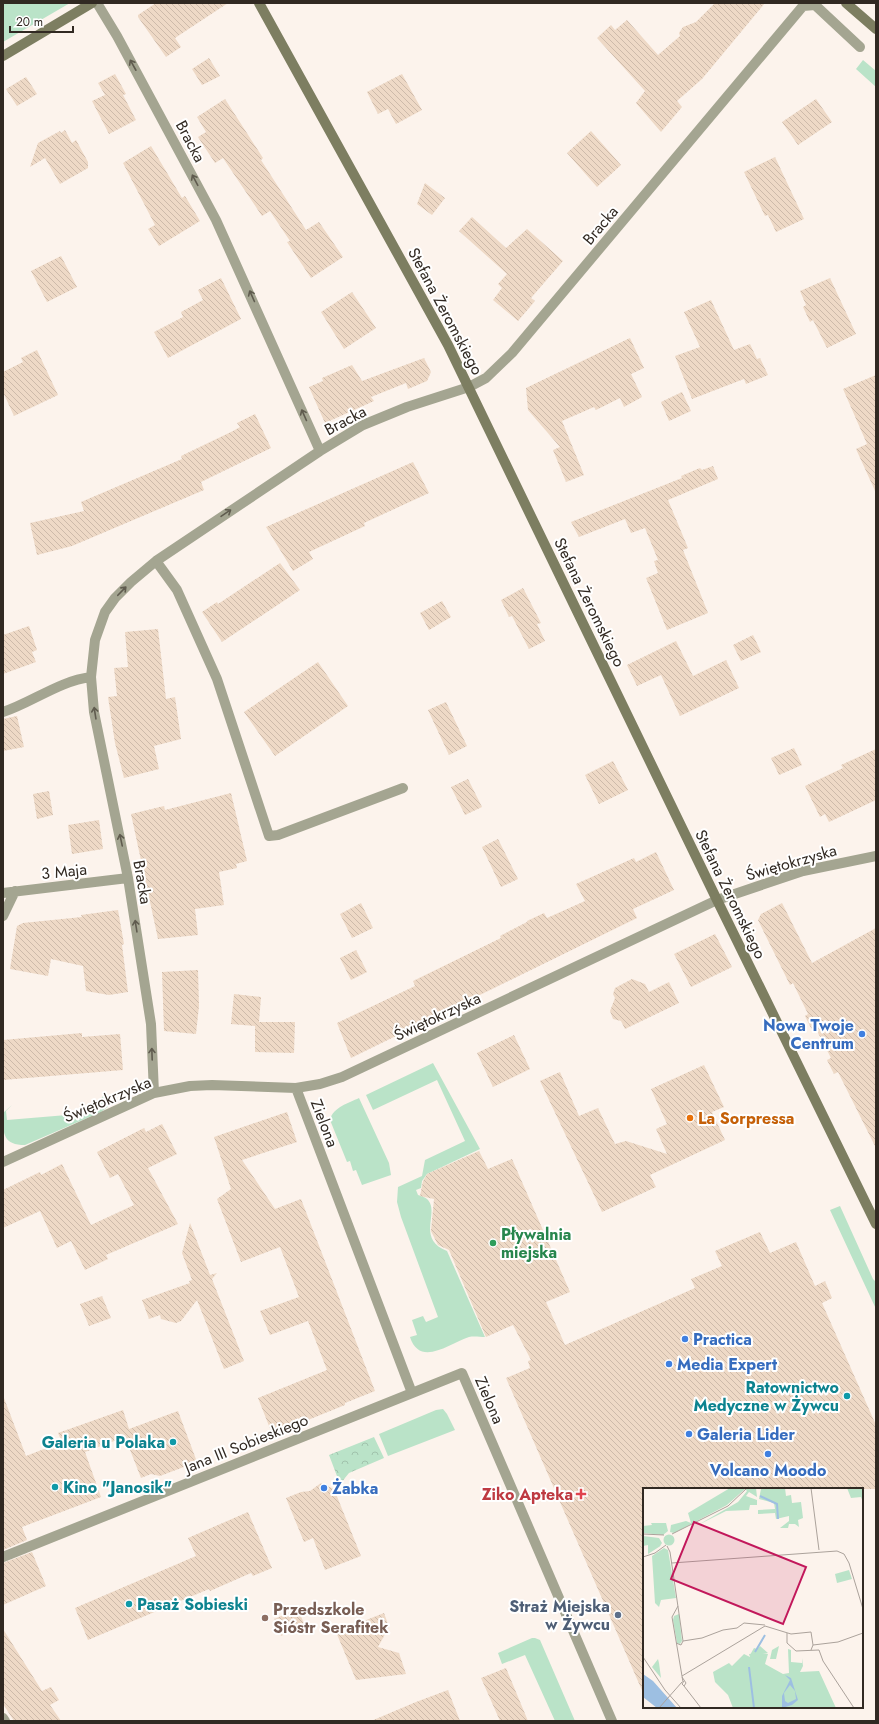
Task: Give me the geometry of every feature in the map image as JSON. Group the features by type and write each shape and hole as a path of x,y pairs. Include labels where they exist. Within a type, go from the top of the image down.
{"street":[{"path":"3,56 92,3"},
{"name":"Bracka","path":"97,3 117,36 216,220 320,451"},
{"name":"Stefana Żeromskiego","path":"258,3 379,219 469,388 876,1224"},
{"path":"846,3 876,28"},
{"name":"Bracka","path":"154,1093 151,1024 128,878 94,712 91,677 95,640 105,612 115,598 131,582 156,561 320,451 363,425 407,407 469,388 486,378 512,353 803,6 815,5 860,47"},
{"path":"156,561 177,590 217,679 268,836 278,835 402,788"},
{"path":"3,712 80,678 91,677"},
{"name":"Świętokrzyska","path":"3,1162 154,1093 190,1086 212,1085 296,1088 320,1084 342,1077 717,900 803,871 876,856"},
{"name":"3 Maja","path":"3,893 128,878"},
{"path":"3,916 15,891"},
{"name":"Zielona","path":"296,1088 412,1393 462,1373 612,1721"},
{"name":"Jana III Sobieskiego","path":"3,1557 412,1393"}],"green space":[{"path":"3,3 70,3 3,42"},
{"path":"863,60 876,71 876,87 856,69"},
{"path":"433,1063 480,1149 427,1174 422,1181 421,1188 416,1190 418,1195 426,1198 431,1204 432,1211 430,1232 432,1239 438,1246 447,1251 485,1337 469,1337 445,1348 428,1352 421,1351 415,1346 410,1337 417,1335 412,1320 423,1316 426,1322 438,1317 401,1217 397,1202 398,1187 422,1176 425,1160 465,1141 437,1080 373,1110 366,1095"},
{"path":"103,1096 109,1099 110,1102 109,1106 101,1112 25,1145 12,1143 5,1136 3,1113 12,1105 6,1111 7,1120 91,1113"},
{"path":"359,1098 389,1163 391,1175 362,1185 356,1170 353,1171 350,1161 347,1162 330,1120 334,1112"},
{"path":"840,1206 873,1279 876,1282 876,1309 830,1210"},
{"path":"443,1409 455,1430 388,1456 379,1434 436,1410"},
{"path":"374,1437 384,1458 349,1473 340,1484 329,1455"},
{"path":"532,1638 540,1640 575,1721 555,1721 525,1655 502,1664 498,1653"}],"building":[{"path":"156,3 228,3 175,38 181,47 166,57 138,17 138,15"},
{"path":"715,3 765,3 702,79 677,101 682,107 661,132 636,103 645,91 597,38 611,25 615,30 627,20 658,55 680,36 679,33 683,27 696,22"},
{"path":"209,58 220,76 202,85 192,69"},
{"path":"115,74 126,94 123,95 136,120 109,134 92,101 105,95 98,83"},
{"path":"402,74 422,110 396,124 388,109 378,114 367,92"},
{"path":"26,77 37,94 17,106 6,89"},
{"path":"225,99 263,158 261,160 306,230 319,222 343,257 311,278 287,242 290,241 270,211 262,216 223,158 215,163 198,137 206,132 197,117"},
{"path":"816,99 832,122 798,145 782,122"},
{"path":"65,130 72,143 76,140 88,162 88,168 60,184 45,158 30,167 38,143 60,131 61,133"},
{"path":"591,131 621,165 597,187 567,153"},
{"path":"151,146 182,198 185,196 200,221 159,246 148,229 155,225 123,163"},
{"path":"775,157 804,219 776,232 768,215 765,216 744,172"},
{"path":"425,183 445,198 432,215 417,204"},
{"path":"472,217 506,248 527,229 563,261 531,298 535,301 518,321 493,300 502,288 498,284 507,274 459,231"},
{"path":"61,256 77,287 47,302 31,271"},
{"path":"221,278 241,319 168,358 154,332 183,317 181,312 203,300 198,290"},
{"path":"830,278 856,334 827,348 813,320 810,322 803,307 806,305 800,291"},
{"path":"352,292 376,328 344,349 321,312"},
{"path":"711,300 734,350 750,344 757,359 760,358 768,375 746,384 744,379 692,399 675,356 700,347 684,312"},
{"path":"630,338 644,368 631,374 642,397 624,407 620,398 596,410 594,407 562,421 584,475 566,482 553,450 560,447 528,410 526,388"},
{"path":"37,350 58,395 14,416 3,392 3,372 23,362 21,358"},
{"path":"424,358 431,372 427,381 408,389 406,383 371,397 374,401 325,423 309,387 323,381 322,378 352,365 362,381"},
{"path":"876,375 876,493 856,449 867,444 843,389"},
{"path":"682,392 691,411 669,421 661,402"},
{"path":"255,414 271,448 201,482 204,490 72,546 37,555 30,523 84,511 81,502 182,459 181,456 240,427 237,423"},
{"path":"413,462 429,493 364,523 365,526 309,552 313,559 293,571 266,527"},
{"path":"713,466 718,479 668,500 688,548 683,550 708,613 667,630 646,578 658,573 654,561 658,560 645,528 631,533 625,519 579,537 571,522 682,478 681,476 700,468 702,470"},
{"path":"280,563 300,590 222,642 202,612 217,602 218,604"},
{"path":"523,588 541,623 537,624 545,641 529,649 512,616 509,617 501,600"},
{"path":"442,601 451,617 429,630 420,613"},
{"path":"29,626 37,650 32,652 36,662 3,674 3,635"},
{"path":"158,629 166,699 175,697 181,739 154,746 159,769 124,778 115,743 108,697 117,696 114,668 128,667 125,632"},
{"path":"753,635 761,652 741,661 733,645"},
{"path":"676,641 693,676 726,660 739,688 680,716 661,675 637,686 627,665"},
{"path":"318,662 348,706 275,756 244,712"},
{"path":"446,702 467,746 449,755 428,710"},
{"path":"17,716 24,747 3,751 3,719"},
{"path":"794,748 802,765 779,775 771,758"},
{"path":"876,749 876,800 829,822 825,814 820,817 805,786 843,768 841,765"},
{"path":"613,761 628,790 599,804 585,775"},
{"path":"468,779 482,807 465,815 451,787"},
{"path":"49,791 53,815 37,819 33,794"},
{"path":"231,793 247,861 236,864 237,868 219,872 224,905 195,909 198,935 158,939 131,814 164,806 165,810"},
{"path":"99,820 103,849 72,854 68,825"},
{"path":"498,839 518,879 501,887 482,847"},
{"path":"656,852 674,890 633,909 637,918 351,1058 337,1023 415,986 413,981 501,938 500,936 527,921 544,913 547,918 585,901 576,884 634,858 636,862"},
{"path":"361,903 373,928 352,938 340,914"},
{"path":"782,903 812,963 876,928 876,1148 838,1072 834,1074 827,1060 831,1058 816,1029 812,1030 805,1016 808,1014 793,983 790,985 758,920 761,914"},
{"path":"118,910 124,944 122,945 128,992 109,995 86,991 83,966 51,959 48,976 10,969 17,926 23,923 82,917 81,915"},
{"path":"715,934 732,967 691,987 674,954"},
{"path":"356,950 367,972 351,980 340,958"},
{"path":"198,970 199,1006 196,1034 164,1031 162,972"},
{"path":"632,979 645,984 649,992 669,982 679,1003 625,1029 621,1021 613,1019 610,1011 615,998 613,994 615,988"},
{"path":"234,994 261,997 259,1022 295,1022 294,1053 255,1052 255,1026 231,1024"},
{"path":"82,1033 82,1037 120,1034 123,1070 3,1080 3,1040"},
{"path":"514,1035 530,1069 493,1087 477,1053"},
{"path":"704,1065 724,1107 712,1112 725,1140 650,1175 656,1187 602,1212 540,1081 560,1072 579,1116 598,1108 615,1144 626,1141 667,1154 656,1129 667,1124 651,1089"},
{"path":"287,1112 297,1142 242,1160 275,1209 301,1199 375,1391 303,1422 302,1420 271,1431 258,1398 327,1370 308,1321 270,1335 260,1311 299,1297 280,1247 241,1262 217,1199 231,1189 214,1137"},
{"path":"162,1124 177,1154 148,1168 178,1224 106,1255 108,1259 85,1270 71,1241 57,1248 40,1211 3,1228 3,1190 40,1172 41,1175 62,1164 91,1225 134,1205 118,1174 110,1178 97,1152 144,1128 146,1132"},
{"name":"Galeria Lider","path":"479,1151 488,1169 512,1159 570,1292 546,1302 565,1345 695,1288 691,1279 722,1266 715,1251 760,1232 770,1253 796,1242 815,1286 825,1281 832,1298 822,1303 876,1425 876,1489 643,1488 643,1693 506,1378 530,1368 528,1361 531,1360 513,1325 486,1337 449,1250 438,1245 431,1231 434,1199 420,1196 423,1181 427,1174"},
{"path":"190,1223 210,1275 217,1273 212,1279 244,1361 224,1369 197,1300 181,1321 176,1323 161,1319 160,1315 149,1319 142,1300 190,1283 189,1281 192,1280 182,1253"},
{"path":"102,1296 111,1318 89,1326 80,1304"},
{"path":"3,1398 26,1456 62,1442 58,1433 123,1410 129,1429 178,1411 197,1462 160,1476 151,1474 141,1478 125,1437 85,1452 101,1497 22,1527 27,1540 3,1550"},
{"path":"321,1483 334,1489 361,1556 325,1570 313,1538 304,1542 286,1498 301,1492 310,1491"},
{"path":"248,1512 272,1568 253,1576 251,1573 210,1591 209,1589 88,1640 75,1608 196,1556 188,1538"},
{"path":"32,1552 46,1586 3,1605 3,1563"},
{"path":"298,1609 305,1626 281,1636 274,1619"},
{"path":"384,1613 389,1627 378,1647 399,1653 406,1674 356,1680 336,1632"},
{"path":"3,1629 42,1691 51,1687 59,1700 50,1705 61,1721 14,1721 3,1704"},
{"path":"506,1668 528,1721 500,1721 481,1678"},
{"path":"448,1690 460,1721 371,1721 416,1702"}],"place":[{"name":"Nowa Twoje Centrum","path":"862,1034"},
{"name":"La Sorpressa","path":"690,1118"},
{"name":"Pływalnia miejska","path":"493,1243"},
{"name":"Practica","path":"685,1339"},
{"name":"Media Expert","path":"669,1364"},
{"name":"Ratownictwo Medyczne w Żywcu","path":"847,1396"},
{"name":"Galeria Lider","path":"689,1434"},
{"name":"Galeria u Polaka","path":"173,1442"},
{"name":"Volcano Moodo","path":"768,1454"},
{"name":"Kino \"Janosik\"","path":"55,1487"},
{"name":"Żabka","path":"324,1488"},
{"name":"Ziko Apteka","path":"581,1494"},
{"name":"Pasaż Sobieski","path":"129,1604"},
{"name":"Straż Miejska w Żywcu","path":"618,1615"},
{"name":"Przedszkole Sióstr Serafitek","path":"265,1618"}]}
